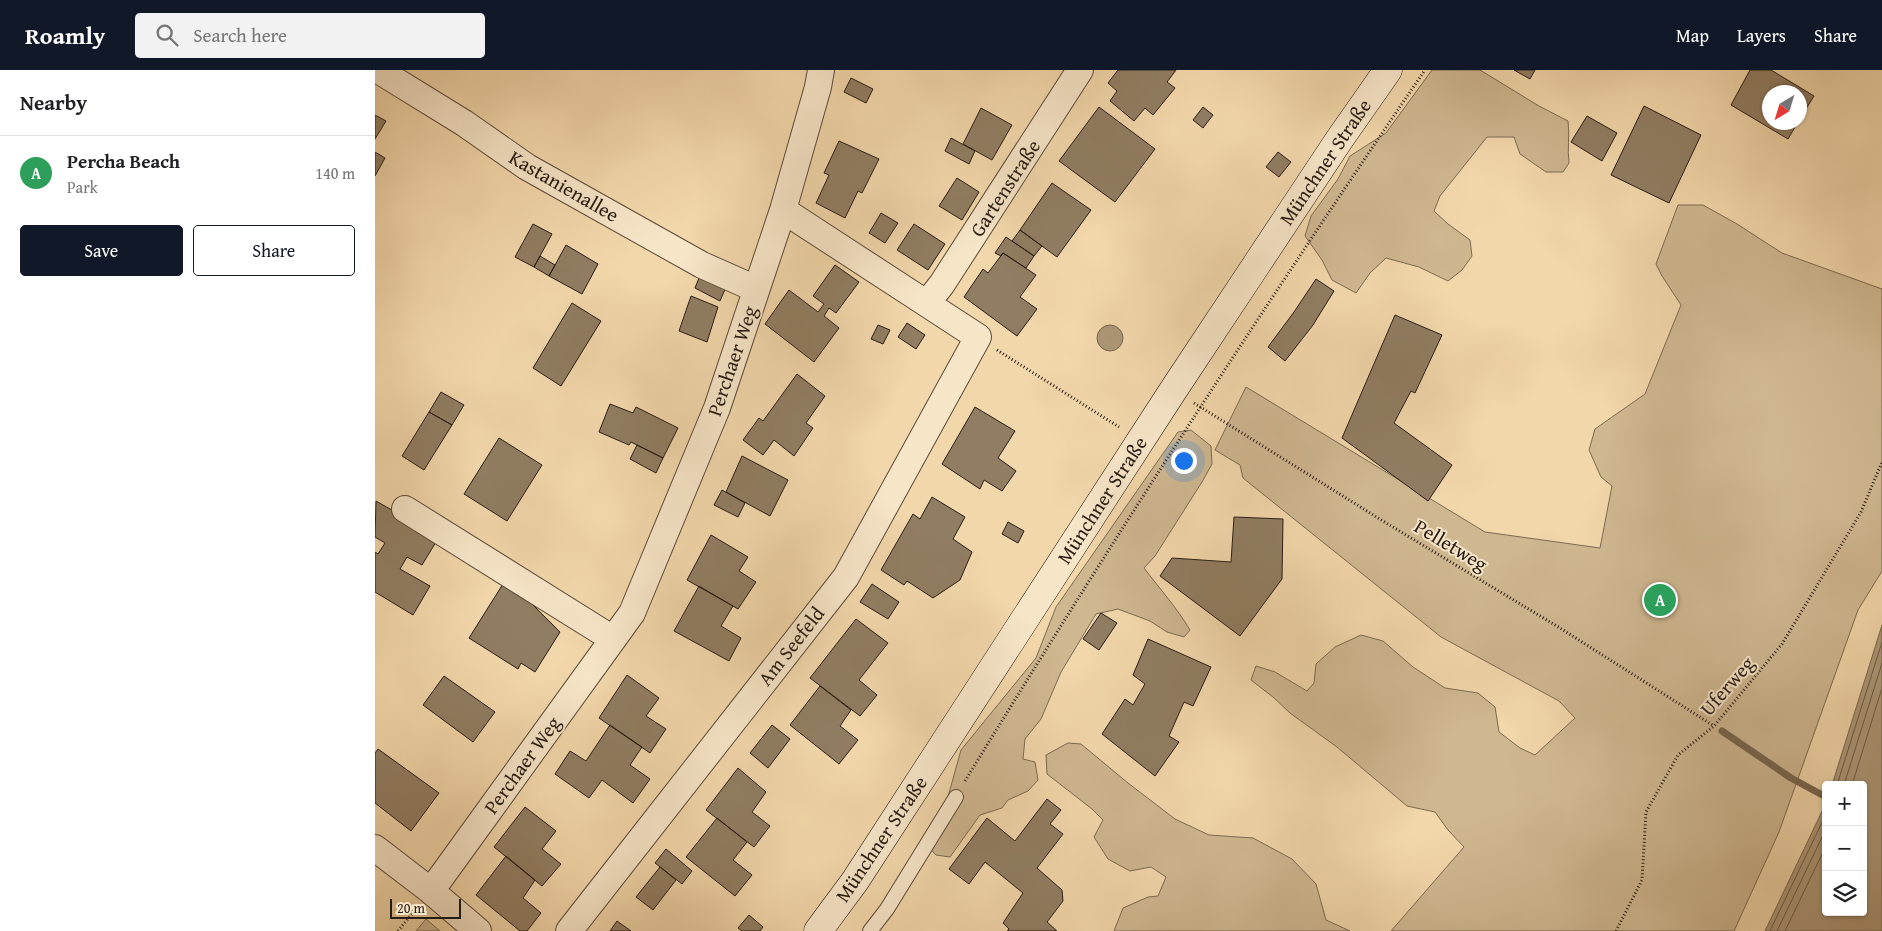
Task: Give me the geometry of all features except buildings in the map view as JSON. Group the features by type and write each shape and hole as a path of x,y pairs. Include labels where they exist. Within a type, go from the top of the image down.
{"main road":[{"name":"Münchner Straße","path":"818,931 855,881 1140,440 1339,140 1388,70"}],"street":[{"name":"Kastanienallee","path":"378,70 464,123 527,167 702,265 757,289"},
{"name":"Perchaer Weg","path":"431,891 632,613 713,417 783,210 818,87 821,70"},
{"name":"Gartenstraße","path":"927,304 942,284 1080,70"},
{"path":"783,210 978,337"},
{"name":"Am Seefeld","path":"569,931 846,577 978,337"},
{"path":"405,510 613,639"},
{"path":"375,848 431,891 478,931"}],"lane":[{"path":"870,931 887,909 955,797"}],"path":[{"path":"955,797 1046,648 1200,407 1425,70"},
{"path":"978,337 1140,440"},
{"name":"Pelletweg","path":"1174,389 1200,407 1559,628 1714,726"},
{"name":"Uferweg","path":"1616,931 1642,880 1645,812 1678,755 1714,726 1782,644 1861,512 1882,462"}],"shaded area":[{"path":"1432,70 1480,70 1539,106 1568,121 1569,163 1563,172 1546,172 1520,154 1514,137 1487,137 1440,196 1434,211 1470,240 1472,256 1462,270 1448,281 1419,267 1386,258 1370,273 1356,293 1332,280 1322,260 1305,236 1311,216 1338,179 1350,156 1386,133"},
{"path":"1678,205 1703,205 1782,253 1882,289 1882,571 1858,610 1779,832 1734,931 1391,931 1464,847 1435,812 1407,806 1337,747 1290,713 1251,680 1256,666 1275,672 1307,691 1314,683 1316,664 1335,647 1361,635 1383,641 1413,667 1445,688 1478,693 1495,707 1499,732 1520,748 1535,755 1575,718 1559,701 1441,637 1243,478 1240,465 1215,450 1246,387 1485,532 1600,548 1612,486 1601,477 1589,450 1595,429 1645,394 1681,305 1656,264"},
{"path":"1191,430 1211,446 1212,464 1155,556 1144,568 1190,630 1184,637 1167,632 1150,621 1118,609 1096,614 1061,672 1041,719 1025,739 1023,759 1035,762 1038,780 1028,791 1008,800 1002,808 980,815 950,857 936,855 930,849 948,824 946,804 961,750 1036,658 1056,607 1178,432"},
{"path":"1068,743 1081,744 1175,819 1209,835 1253,838 1292,859 1316,884 1326,920 1350,931 1114,931 1123,908 1148,897 1158,896 1166,877 1151,867 1130,871 1108,859 1094,837 1103,820 1092,809 1047,774 1046,755"},
{"path":"426,919 440,931 416,931"}],"water":[{"path":"1110,325 1119,329 1123,338 1119,347 1110,351 1101,347 1097,338 1101,329"},
{"path":"1882,625 1882,931 1765,931 1822,811 1822,916 1867,916 1867,781 1833,781"}],"waterway":[{"path":"1722,731 1791,778 1822,795"}],"place":[{"name":"Percha Beach","path":"1660,600"}]}
